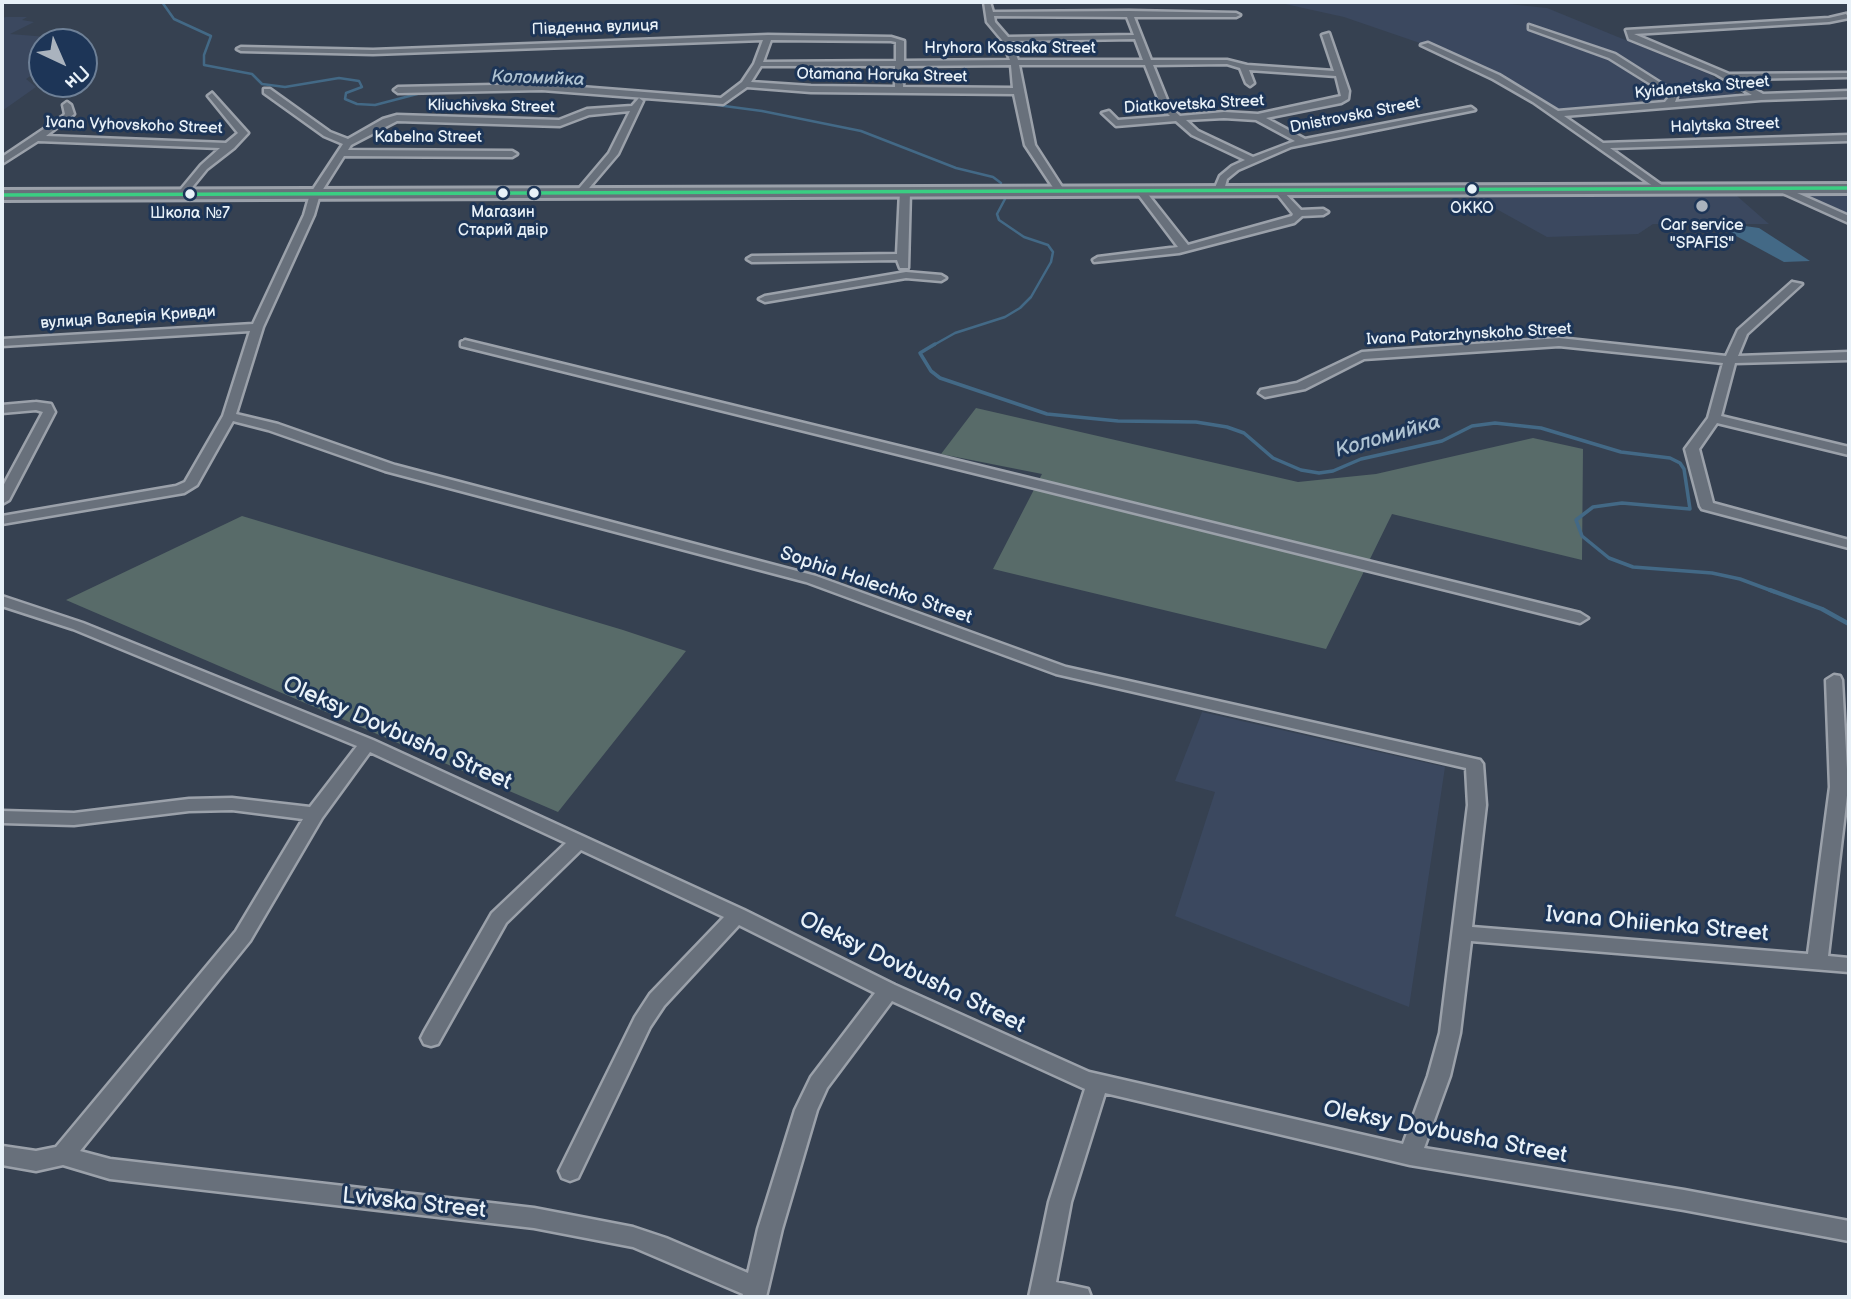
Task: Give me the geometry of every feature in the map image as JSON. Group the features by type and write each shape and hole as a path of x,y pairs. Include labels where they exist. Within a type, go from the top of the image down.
{"main road":[{"path":"2,195 1849,188"}],"street":[{"path":"987,2 991,22 1006,39 1015,63 1030,145 1059,190"},
{"path":"1129,13 1163,103 1195,133 1252,160"},
{"path":"990,14 1236,15"},
{"path":"1761,97 1692,60 1633,37 1629,32 1829,20 1846,16"},
{"path":"1532,27 1612,56 1675,96 1667,105"},
{"name":"Diatkovetska Street","path":"1106,113 1116,123 1175,117 1258,117 1344,99 1346,94 1326,35"},
{"path":"398,90 542,87 640,100 723,102 745,85 758,64 768,37"},
{"name":"Південна вулиця","path":"241,49 401,51 514,44 768,37 897,40 901,63"},
{"path":"1006,39 1138,37"},
{"path":"1425,45 1496,77 1557,114 1660,188"},
{"name":"Hryhora Kossaka Street","path":"758,64 1227,62 1245,67 1339,74"},
{"path":"899,91 901,63"},
{"path":"1245,67 1250,83"},
{"path":"1726,77 1849,75"},
{"name":"Otamana Horuka Street","path":"745,85 899,91 1018,91"},
{"path":"2,520 186,488 229,416 257,327 295,248 315,194 346,148 267,91"},
{"name":"Kyidanetska Street","path":"1557,114 1761,97 1849,94"},
{"path":"182,194 204,167 231,146 242,132 212,96"},
{"path":"581,192 613,154 640,100"},
{"name":"Kliuchivska Street","path":"346,148 387,121 397,118 560,122 640,100"},
{"path":"2,161 70,114 67,105"},
{"name":"Dnistrovska Street","path":"1219,190 1226,174 1252,160 1302,141 1471,110"},
{"path":"1258,117 1302,141"},
{"name":"Ivana Vyhovskoho Street","path":"36,138 231,146"},
{"name":"Halytska Street","path":"1602,146 1849,138"},
{"name":"Kabelna Street","path":"346,148 512,154"},
{"path":"1779,188 1849,220"},
{"path":"1140,190 1184,247"},
{"path":"1279,190 1299,213 1323,212"},
{"path":"905,191 902,257 906,275"},
{"path":"1098,260 1184,247 1290,221 1299,213"},
{"path":"752,259 902,257"},
{"path":"765,299 906,275 941,278"},
{"path":"1796,284 1742,332 1730,360 1714,418 1692,449 1707,506 1849,544"},
{"name":"вулиця Валерія Кривди","path":"2,342 257,327"},
{"name":"Ivana Patorzhynskoho Street","path":"1265,393 1301,386 1362,356 1559,342 1730,360 1849,356"},
{"path":"465,344 1580,618"},
{"path":"2,409 37,406 47,407 49,412 2,499"},
{"name":"Sophia Halechko Street","path":"229,416 273,427 390,468 811,579 1062,671 1474,764 1477,805 1460,933"},
{"path":"1714,418 1849,451"},
{"name":"Oleksy Dovbusha Street","path":"2,601 78,626 367,744 737,915 888,991 1069,1074 1097,1084 1410,1155 1684,1200 1849,1231"},
{"path":"1817,963 1839,786 1834,680"},
{"path":"63,1155 197,996 243,936 315,814 367,744"},
{"path":"2,817 75,819 190,805 232,804 315,814"},
{"path":"431,1038 499,918 578,842"},
{"path":"570,1171 642,1023 657,1000 737,915"},
{"path":"1410,1155 1439,1076 1450,1033 1460,933"},
{"name":"Ivana Ohiienka Street","path":"1460,933 1849,965"},
{"path":"755,1293 770,1229 806,1110 819,1083 888,991"},
{"path":"1079,1297 1041,1294 1060,1202 1097,1084"},
{"name":"Lvivska Street","path":"2,1156 36,1161 63,1155 110,1169 534,1218 621,1234 658,1245 755,1293"}],"shaded area":[{"path":"1276,2 1489,2 1547,8 1711,75 1739,95 1556,111 1518,84 1449,53 1344,17"},
{"path":"27,17 22,20 34,22 10,34 28,35 28,93 2,111 2,18"},
{"path":"1797,192 1849,194 1849,217"},
{"path":"1471,195 1737,196 1769,224 1653,224 1638,234 1547,237"},
{"path":"1745,226 1759,228 1810,261 1784,262 1725,230"},
{"path":"976,408 1298,482 1376,474 1533,438 1583,449 1582,560 1392,514 1326,649 993,569 1042,474 941,454"},
{"path":"242,516 686,651 558,812 66,600"},
{"path":"1202,712 1445,767 1409,1007 1175,916 1215,792 1175,781"}],"waterway":[{"name":"Коломийка","path":"162,2 174,19 211,36 204,55 204,65 252,74 262,84 285,87 339,78 359,81 362,87 346,93 345,99 357,104 375,105 421,93 506,91"},
{"name":"Коломийка","path":"564,92 653,98"},
{"name":"Коломийка","path":"679,100 762,111 861,131 956,168 993,177 1001,183"},
{"name":"Коломийка","path":"932,346 955,333 1005,317 1020,308 1031,297 1051,262 1053,252 1048,245 1024,237 999,220 997,214 1005,199"},
{"name":"Коломийка","path":"935,344 920,353 931,371 940,378 1047,414 1118,421 1196,422 1227,427 1244,433 1273,458 1301,470 1319,473 1333,471 1361,459 1442,441 1472,426 1495,423 1541,428 1621,452 1670,458 1680,463 1684,469 1690,509 1622,503 1593,507 1576,520 1582,536 1609,558 1633,567 1712,573 1740,579 1775,592"},
{"name":"Коломийка","path":"1770,590 1822,609 1849,624"}],"transit line":[{"path":"2,195 1849,188"}],"place":[{"name":"ОККО","path":"1472,189"},
{"name":"Магазин Старий двір","path":"503,193"},
{"name":"Школа №7","path":"190,194"},
{"name":"Car service \"SPAFIS\"","path":"1702,206"}]}
